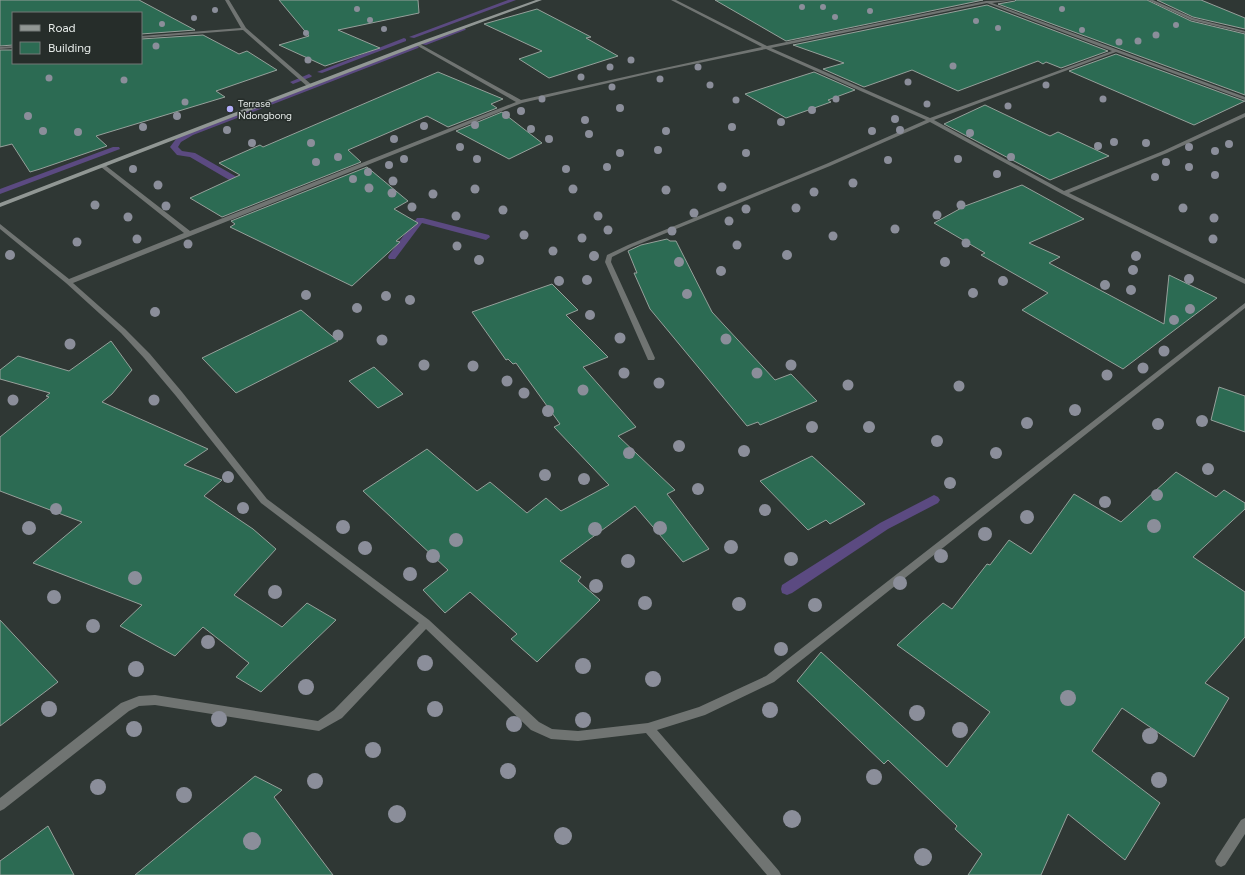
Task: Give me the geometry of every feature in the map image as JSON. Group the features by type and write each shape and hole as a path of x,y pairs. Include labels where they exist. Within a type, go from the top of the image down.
{"main road":[{"path":"0,205 418,44 540,0"}],"street":[{"path":"227,0 244,28 310,86"},
{"path":"673,0 767,48 930,120 1064,193 1245,282"},
{"path":"68,282 520,102 983,1 1013,0"},
{"path":"1150,0 1192,19 1245,32"},
{"path":"983,1 1245,99"},
{"path":"142,37 244,28"},
{"path":"418,44 520,102"},
{"path":"0,48 12,47"},
{"path":"651,358 608,262 609,256 821,168 930,120 1116,51"},
{"path":"1064,193 1165,152 1245,115"},
{"path":"103,166 188,234"},
{"path":"0,226 68,282 147,356 264,501 426,623 536,726 551,734 578,736 648,728 701,711 770,679 1245,305"},
{"path":"0,805 125,707 139,702 155,700 319,726 338,714 426,623"},
{"path":"648,728 775,875"},
{"path":"1221,861 1245,824"}],"building":[{"path":"0,0 139,0 195,30 142,34 142,12 12,12 12,45 0,46"},
{"path":"279,0 418,0 419,13 338,30 380,48 325,66 279,45 309,36"},
{"path":"715,0 983,0 786,41"},
{"path":"1016,0 1147,0 1191,21 1245,34 1245,95 998,4"},
{"path":"1157,0 1201,0 1245,18 1245,29 1193,17"},
{"path":"987,5 1108,51 1061,68 1046,62 1043,64 1038,61 958,91 912,70 864,87 823,69 844,63 793,45"},
{"path":"537,9 591,37 586,38 618,56 549,78 519,59 542,51 484,24"},
{"path":"203,35 239,54 247,51 277,70 216,91 225,97 96,136 107,146 30,172 12,144 0,147 0,50 12,50 12,64 142,64 142,39"},
{"path":"1116,54 1245,101 1194,125 1069,71"},
{"path":"438,72 503,99 491,104 497,108 448,127 427,116 348,150 361,162 222,217 190,198 240,175 219,163 260,145 263,147"},
{"path":"814,72 855,90 828,100 831,102 786,118 745,94"},
{"path":"985,105 1050,136 1058,132 1109,156 1050,180 944,124"},
{"path":"502,112 542,143 509,159 456,131"},
{"path":"367,167 408,201 394,209 418,223 396,241 400,242 352,286 230,227 235,224 231,221"},
{"path":"1022,185 1084,219 1029,243 1060,257 1049,263 1164,324 1169,275 1217,298 1123,369 1022,310 1048,293 981,255 985,253 934,223 965,206"},
{"path":"667,239 670,241 676,241 712,312 775,380 791,374 817,401 760,425 758,422 747,426 650,309 634,273 637,273 628,251 641,245"},
{"path":"552,284 578,310 566,315 608,357 583,367 636,427 618,436 675,490 667,494 709,549 683,562 635,506 560,561 581,577 578,581 600,600 537,662 511,639 517,634 470,592 445,613 423,590 448,570 363,491 427,449 477,491 490,482 527,513 546,498 561,511 609,485 554,427 560,424 516,363 513,364 508,359 506,360 472,312"},
{"path":"301,310 338,341 236,393 202,358"},
{"path":"111,341 132,370 112,394 102,402 208,449 184,465 222,480 204,496 253,529 276,549 234,595 282,627 307,603 336,620 261,692 236,677 249,663 203,627 175,656 120,626 142,605 33,563 82,522 0,491 0,437 49,397 46,396 50,393 0,379 0,370 18,356 69,371"},
{"path":"374,367 403,394 378,408 349,381"},
{"path":"1219,387 1245,396 1245,432 1211,420"},
{"path":"812,456 865,504 830,524 826,520 808,530 760,481"},
{"path":"1176,472 1216,497 1224,490 1245,503 1245,509 1193,557 1245,592 1245,637 1205,683 1229,698 1194,757 1122,708 1092,751 1160,803 1125,860 1068,814 1041,875 968,875 982,854 955,829 957,826 888,760 884,764 797,681 821,652 947,767 990,712 897,645 943,603 952,609 987,564 990,565 1009,540 1031,554 1074,494 1121,522"},
{"path":"0,620 58,682 0,726"},
{"path":"255,776 282,790 274,797 333,875 135,875"},
{"path":"48,826 74,875 0,875 0,861"}],"waterway":[{"path":"412,37 513,0"},
{"path":"424,44 463,29"},
{"path":"320,72 404,40"},
{"path":"246,186 192,155 180,153 174,147 176,143 178,140 190,134 416,47"},
{"path":"293,82 309,76"},
{"path":"0,192 116,149"},
{"path":"392,257 420,220 486,237"},
{"path":"787,589 884,526 934,500"}],"place":[{"name":"Terrase Ndongbong","path":"230,109"}]}
